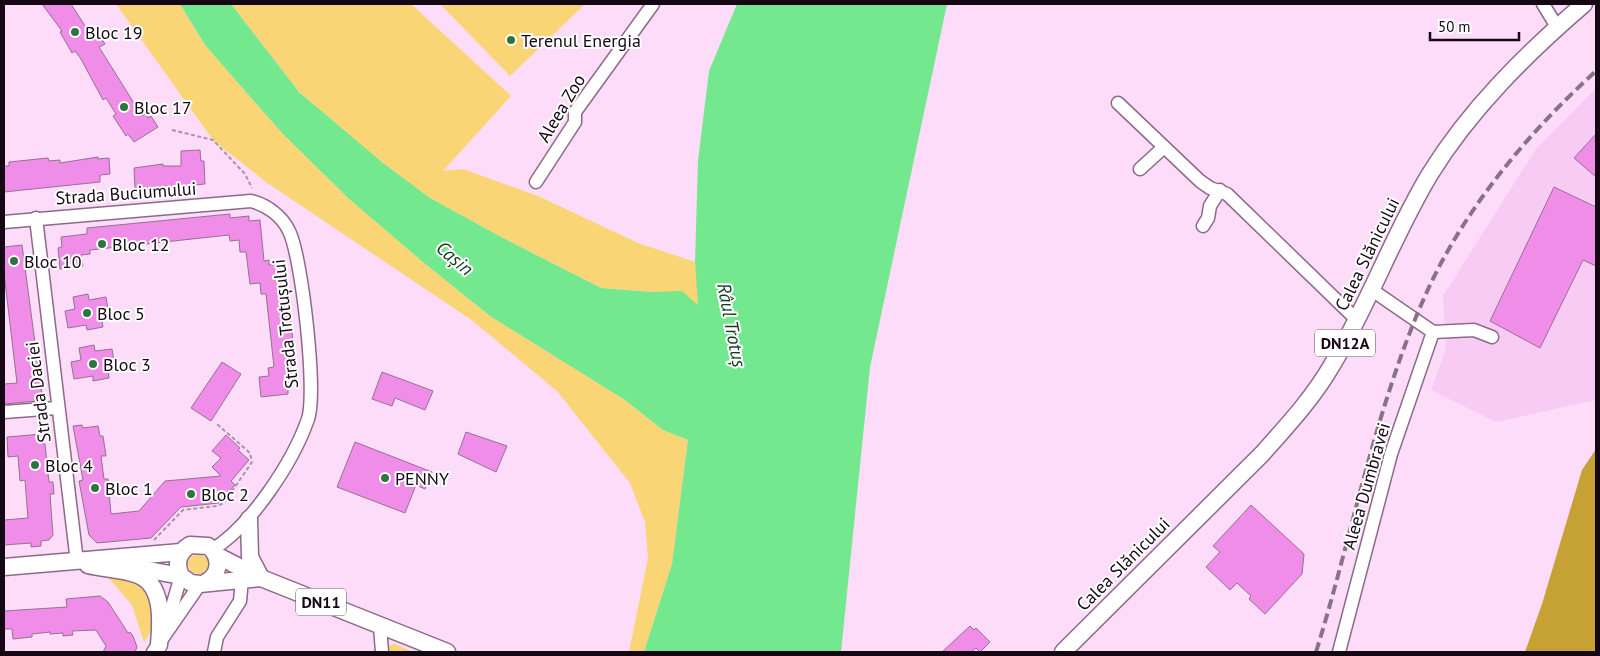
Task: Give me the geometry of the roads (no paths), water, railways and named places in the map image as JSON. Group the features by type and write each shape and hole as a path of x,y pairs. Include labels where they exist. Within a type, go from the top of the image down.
{"main road":[{"name":"Calea Slănicului","path":"1063,652 1290,424 1331,367 1357,320 1430,174 1453,142 1514,68 1584,4"},
{"path":"249,519 250,557 261,578"},
{"name":"DN11","path":"4,567 181,552 196,544 261,578 447,652"},
{"path":"181,552 178,562 181,576"},
{"path":"203,583 216,573 218,564 214,552"},
{"name":"DN11","path":"97,560 181,576 191,583 261,578"},
{"path":"77,562 129,573 144,579 157,598 160,612 159,643"}],"street":[{"name":"Aleea Zoo","path":"536,182 575,122 575,112 653,4"},
{"path":"1543,4 1557,27"},
{"path":"1118,103 1200,181 1210,188 1227,194 1357,320"},
{"path":"1140,170 1164,147"},
{"path":"1203,226 1208,218 1210,206 1220,190"},
{"name":"Strada Buciumului","path":"4,222 251,201"},
{"name":"Strada Trotușului","path":"214,552 249,519 268,492 304,427 309,411 310,364 295,248 289,230 278,216 264,205 251,201"},
{"name":"Strada Daciei","path":"36,218 57,408 77,562"},
{"path":"1372,290 1433,332 1474,330 1492,337"},
{"name":"Aleea Dumbravei","path":"1339,652 1391,454 1433,332"},
{"path":"4,412 57,408"},
{"path":"159,643 181,576"},
{"path":"214,652 216,637 240,601 242,580"},
{"path":"159,643 203,583"},
{"path":"380,626 382,652"}],"water":[{"path":"180,4 231,4 299,92 383,163 430,198 601,288 652,292 682,291 698,305 695,262 698,161 709,71 737,4 947,4 870,367 841,652 644,652 672,564 688,440 663,430 625,400 490,316 348,198 281,132 205,45"}],"railway":[{"path":"1316,652 1380,420 1411,329 1430,285 1463,225 1482,197 1525,143 1596,71"}],"place":[{"name":"Bloc 19","path":"75,32"},
{"name":"Terenul Energia","path":"511,40"},
{"name":"Bloc 17","path":"124,107"},
{"name":"Bloc 12","path":"102,244"},
{"name":"Bloc 10","path":"14,261"},
{"name":"Bloc 5","path":"87,313"},
{"name":"Bloc 3","path":"93,364"},
{"name":"Bloc 4","path":"35,465"},
{"name":"PENNY","path":"385,478"},
{"name":"Bloc 1","path":"95,488"},
{"name":"Bloc 2","path":"191,494"}],"water label":[{"name":"Cașin","path":"455,258"},
{"name":"Râul Trotuș","path":"732,325"}]}
